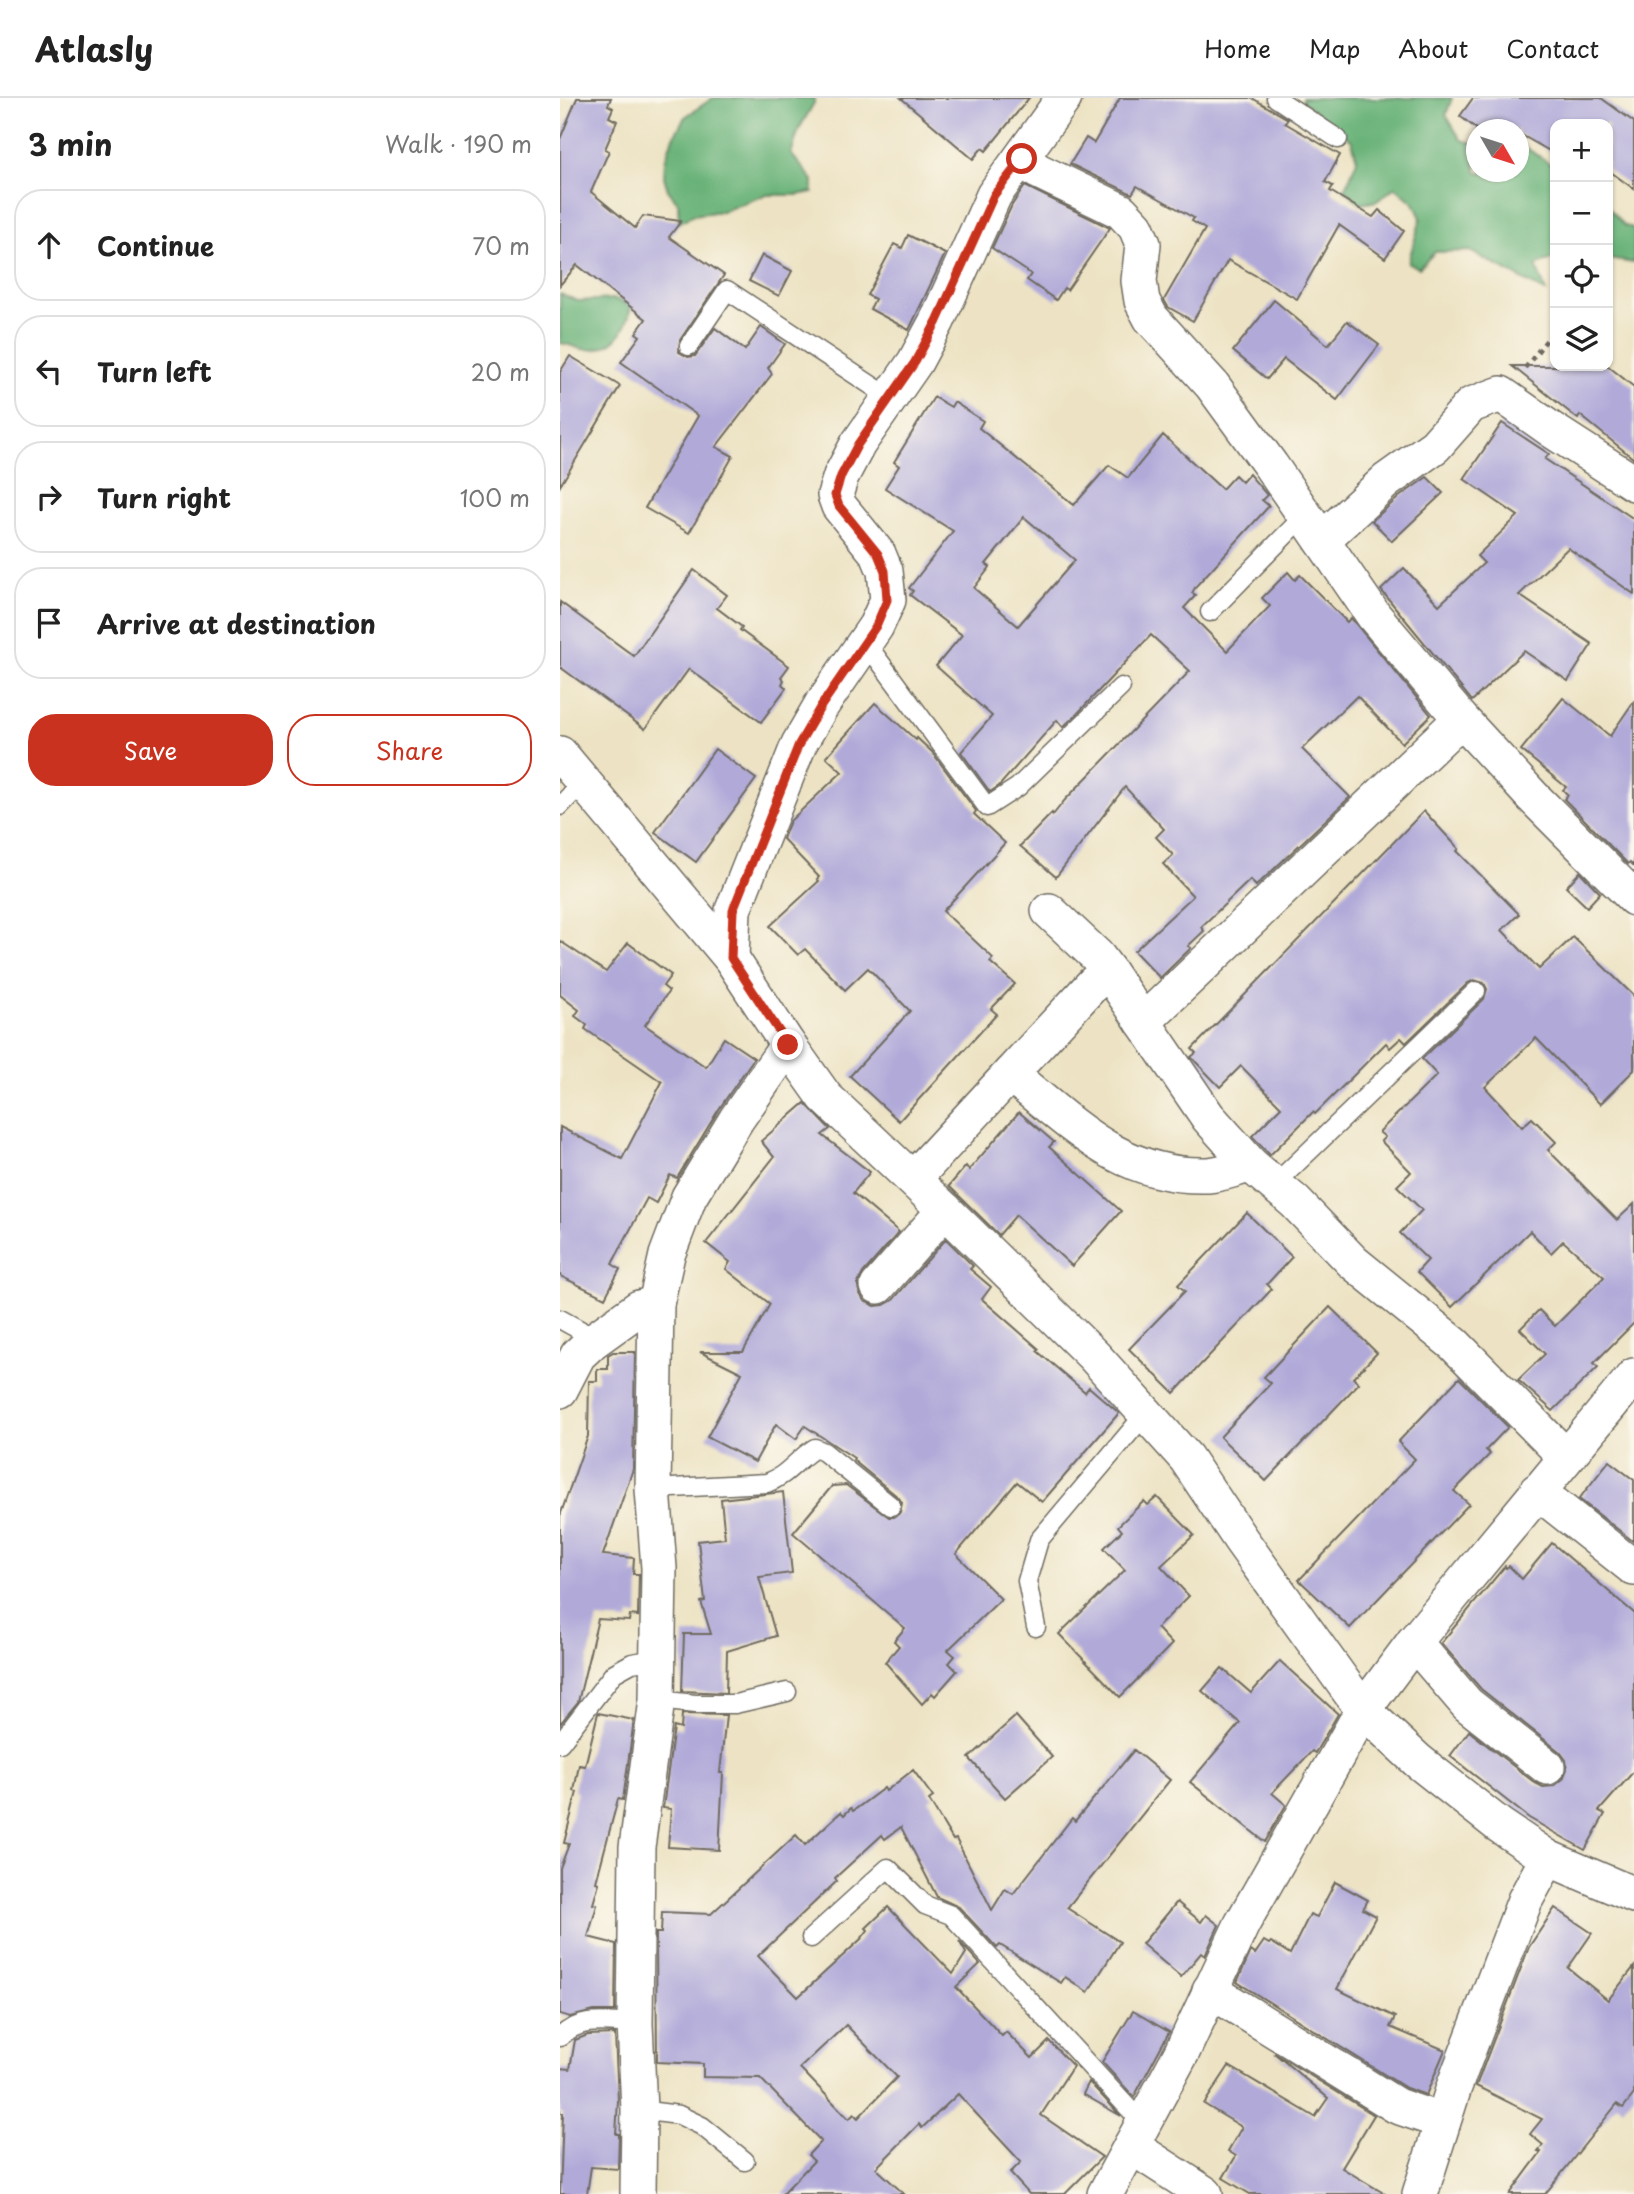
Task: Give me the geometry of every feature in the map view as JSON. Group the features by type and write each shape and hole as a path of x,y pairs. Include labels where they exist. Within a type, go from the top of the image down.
{"street":[{"path":"731,958 733,910 799,744 821,706 866,643 887,600 885,571 878,554 839,506 835,495 841,476 858,444 915,362 937,321 994,195 1064,98"},
{"path":"1022,159 1038,171 1121,211 1136,227 1143,244 1139,281 1142,301 1151,318 1212,385 1374,616 1461,719 1532,796 1634,898"},
{"path":"1313,528 1435,446 1471,405 1501,394 1634,483"},
{"path":"1143,1022 1461,719"},
{"path":"560,754 572,794 731,958 825,1097 1094,1356 1186,1458 1241,1540 1363,1710 1418,1761 1499,1825 1548,1858 1634,1895"},
{"path":"1049,911 1097,956 1208,1117 1263,1175 1353,1262 1454,1344 1566,1457"},
{"path":"913,1179 1094,983 1109,972"},
{"path":"638,2194 639,2110 635,2024 637,1847 657,1700 659,1568 653,1489 656,1304 667,1255 689,1197 736,1120 788,1045"},
{"path":"1010,1074 1081,1132 1120,1157 1162,1172 1263,1175"},
{"path":"878,1286 945,1210"},
{"path":"560,1391 578,1355 593,1341 639,1308 656,1304"},
{"path":"1105,2194 1182,2052 1242,1924 1363,1710 1413,1642 1634,1376"},
{"path":"1537,1491 1634,1568"},
{"path":"1413,1642 1467,1704 1547,1767"},
{"path":"1420,2194 1441,2122 1525,1900 1548,1858"},
{"path":"1210,1990 1397,2106 1441,2122"},
{"path":"1138,2136 1205,2194"}],"lane":[{"path":"1276,98 1338,139"},
{"path":"689,346 727,290 889,397"},
{"path":"1210,612 1313,528"},
{"path":"866,643 987,807 1018,787 1121,687"},
{"path":"1263,1175 1476,991"},
{"path":"560,1319 593,1341"},
{"path":"1037,1627 1027,1581 1039,1540 1146,1413"},
{"path":"653,1489 767,1483 780,1478 815,1448 824,1452 891,1506"},
{"path":"560,1743 614,1673 632,1663 657,1659"},
{"path":"657,1700 735,1704 786,1692"},
{"path":"811,1938 888,1868 925,1905 951,1915 1138,2136"},
{"path":"560,2037 568,2029 583,2022 635,2024"},
{"path":"639,2110 679,2115 702,2126 745,2161"}],"path":[{"path":"1501,394 1515,381 1550,336"}],"green space":[{"path":"713,98 815,98 799,129 791,154 813,180 813,192 765,195 723,211 693,215 679,223 678,203 668,190 664,177 665,161 672,140 685,117"},
{"path":"1302,98 1452,98 1446,115 1461,140 1466,141 1466,182 1529,182 1529,150 1550,164 1550,259 1536,266 1546,292 1470,251 1435,252 1419,268 1408,263 1421,218 1414,203 1395,187 1377,201 1361,204 1345,190 1357,160 1352,141 1302,101"},
{"path":"1613,213 1625,226 1634,228 1634,263 1613,260"},
{"path":"560,294 578,301 615,299 631,306 622,332 602,348 582,349 560,343"}],"building":[{"path":"577,98 611,98 608,105 613,108 609,117 617,121 605,149 609,151 591,192 635,228 643,216 681,221 669,237 724,275 680,340 679,352 688,357 695,356 715,328 745,350 761,327 785,344 768,368 772,374 716,447 733,456 689,533 645,508 698,416 621,362 640,336 636,333 646,319 577,265 560,285 560,139"},
{"path":"901,98 1029,98 986,151 982,148 973,159"},
{"path":"1120,98 1252,98 1288,119 1285,123 1340,155 1325,182 1333,186 1330,191 1373,217 1379,210 1404,231 1385,258 1339,225 1297,299 1228,260 1193,321 1168,307 1164,300 1205,229 1192,221 1194,218 1137,186 1132,194 1070,164 1086,138 1094,143"},
{"path":"1473,98 1601,98 1634,122 1634,189 1613,174 1613,119 1550,119 1550,151 1529,139 1529,119 1466,121 1460,116"},
{"path":"1025,186 1110,228 1067,290 1064,288 1056,300 1027,280 1031,274 992,248 1012,205"},
{"path":"908,235 945,254 909,330 870,309 875,299 867,295 894,244 902,248"},
{"path":"762,255 792,271 779,296 749,281"},
{"path":"1274,300 1328,345 1347,321 1379,345 1337,400 1284,359 1267,379 1233,351"},
{"path":"570,356 620,386 560,486 560,372"},
{"path":"1512,366 1550,366 1550,371 1613,370 1634,387 1634,459 1580,415 1578,419"},
{"path":"934,397 951,407 954,402 983,421 979,428 1074,505 1109,465 1128,478 1163,435 1222,489 1235,475 1242,482 1249,474 1267,495 1262,500 1269,506 1196,586 1192,593 1196,595 1184,608 1227,651 1270,606 1262,598 1288,572 1295,580 1300,575 1347,622 1351,618 1431,715 1402,743 1357,696 1302,749 1350,797 1256,886 1250,880 1201,927 1204,931 1188,946 1191,948 1160,978 1134,951 1193,896 1163,864 1173,855 1156,837 1164,829 1125,787 1056,877 1020,846 1190,671 1151,635 1077,714 1063,727 1057,720 999,786 990,792 961,752 992,716 936,666 962,635 910,595 913,591 909,588 953,531 885,488 899,466 894,462","holes":["1024,517 1075,560 1018,626 974,588 990,567 986,564"]},
{"path":"1502,423 1549,454 1545,459 1634,519 1634,594 1568,548 1519,595 1592,644 1568,681 1524,651 1472,701 1381,590 1404,568 1439,605 1484,563 1477,556 1518,516 1464,479"},
{"path":"1427,477 1443,493 1392,541 1372,521"},
{"path":"694,570 727,595 717,608 742,627 740,630 789,666 781,677 786,688 761,722 689,669 645,729 560,667 560,602 634,656"},
{"path":"1563,698 1610,736 1634,701 1634,866 1630,862 1628,864 1564,799 1568,795 1563,790 1566,787 1521,750"},
{"path":"875,703 932,752 976,811 974,814 1005,843 943,911 993,958 990,962 1015,984 991,1009 997,1014 899,1121 850,1076 910,1011 868,968 845,990 805,949 798,955 770,926 819,881 819,877 783,839 790,821 842,772 826,757"},
{"path":"715,749 756,779 696,862 655,832"},
{"path":"1424,811 1459,849 1457,851 1519,914 1502,930 1539,969 1573,937 1634,996 1634,1070 1600,1104 1536,1038 1485,1087 1522,1127 1532,1118 1556,1142 1548,1150 1617,1220 1634,1204 1634,1323 1594,1363 1598,1367 1553,1411 1518,1380 1545,1354 1520,1329 1539,1310 1555,1326 1604,1277 1563,1241 1551,1253 1530,1231 1452,1307 1417,1272 1428,1260 1400,1233 1422,1210 1397,1186 1411,1172 1381,1141 1385,1137 1379,1132 1437,1075 1422,1059 1484,999 1487,989 1484,983 1474,980 1468,983 1406,1043 1401,1038 1390,1048 1386,1043 1270,1155 1252,1136 1281,1107 1241,1066 1220,1087 1191,1057 1196,1053 1192,1049"},
{"path":"1580,872 1600,893 1587,907 1566,887"},
{"path":"560,941 606,972 628,943 671,975 663,986 669,991 645,1025 706,1067 724,1038 754,1058 677,1178 670,1175 656,1203 647,1198 612,1264 620,1269 605,1298 560,1276 560,1127 622,1159 662,1082 585,1029 587,1025 575,1016 579,1010 560,995"},
{"path":"805,1103 830,1129 822,1135 870,1172 853,1193 899,1232 863,1273 858,1283 864,1301 875,1306 893,1300 946,1239 973,1266 970,1269 991,1287 982,1299 1085,1392 1089,1387 1119,1413 1042,1502 1017,1482 956,1554 1001,1599 948,1650 955,1656 949,1663 957,1671 935,1696 932,1693 922,1704 885,1662 899,1646 894,1641 905,1628 793,1533 832,1486 846,1485 889,1517 900,1513 902,1503 899,1498 853,1460 854,1458 805,1426 796,1439 776,1424 755,1462 707,1437 742,1373 700,1352 743,1352 770,1304 726,1269 730,1262 706,1243 774,1157 761,1141"},
{"path":"1019,1112 1054,1142 1049,1147 1121,1211 1072,1266 1016,1215 999,1235 949,1186 966,1166 969,1170"},
{"path":"1247,1213 1292,1257 1267,1284 1272,1289 1174,1393 1129,1349 1185,1291 1178,1285"},
{"path":"1330,1307 1377,1353 1353,1378 1359,1383 1266,1481 1220,1437 1271,1383 1264,1377"},
{"path":"613,1352 635,1352 633,1469 603,1555 634,1558 633,1574 639,1574 638,1616 630,1615 629,1621 598,1619 578,1702 560,1724 560,1516 588,1436 589,1381 597,1381 597,1369 608,1369 608,1355"},
{"path":"1459,1378 1508,1427 1486,1450 1490,1454 1454,1491 1469,1504 1350,1628 1299,1580 1415,1459 1398,1442"},
{"path":"1609,1461 1634,1480 1634,1542 1579,1499"},
{"path":"783,1492 792,1573 759,1577 776,1636 727,1651 726,1693 682,1691 684,1634 711,1634 701,1602 705,1601 698,1541 725,1538 721,1499"},
{"path":"1157,1497 1194,1535 1161,1566 1189,1596 1157,1628 1172,1644 1120,1697 1059,1634 1125,1570 1104,1548 1122,1531 1118,1526 1144,1501 1148,1505"},
{"path":"1552,1543 1634,1613 1634,1771 1599,1811 1605,1814 1585,1850 1529,1818 1450,1756 1469,1731 1535,1783 1543,1787 1554,1786 1563,1779 1567,1769 1566,1760 1560,1752 1481,1689 1441,1643 1505,1566 1509,1566 1522,1579"},
{"path":"1280,1661 1338,1714 1315,1753 1312,1751 1272,1793 1286,1805 1265,1842 1190,1782 1240,1723 1202,1691 1222,1668 1251,1693"},
{"path":"598,1713 634,1720 623,1800 618,1799 596,1882 599,1883 593,1904 597,1905 588,1937 616,1944 615,2011 594,2011 570,2017 560,2014 560,1868 569,1844 564,1843 577,1792 574,1791 579,1765 585,1766"},
{"path":"682,1714 726,1715 720,1773 723,1773 719,1850 668,1847 671,1809 663,1808 674,1727 681,1729"},
{"path":"1016,1716 1052,1757 1005,1798 969,1758"},
{"path":"1134,1750 1170,1780 1067,1908 1120,1942 1088,1992 1065,1977 1061,1983 1000,1945 997,1948 959,1907 937,1897 901,1827 885,1839 882,1835 758,1956 798,1997 861,1939 868,1930 866,1928 888,1907 953,1974 966,1953 959,1941 980,1964 956,1987 1002,2036 1006,2032 1032,2058 1049,2041 1073,2066 1041,2115 1102,2157 1065,2194 1029,2194 1010,2173 1021,2162 958,2094 922,2128 919,2124 876,2168 904,2194 782,2194 814,2161 808,2155 821,2141 760,2078 703,2077 703,2064 657,2062 656,1933 661,1933 662,1912 711,1914 796,1835 805,1845 841,1812 844,1815 851,1808 853,1811 884,1788 886,1791 913,1770 933,1797 929,1800 953,1840 956,1839 992,1910 1005,1889 1013,1894 1072,1818 1075,1821","holes":["846,2025 897,2077 858,2118 854,2114 849,2119 800,2068"]},
{"path":"1335,1882 1368,1900 1363,1909 1376,1916 1337,1989 1395,2017 1390,2027 1445,2050 1426,2095 1406,2088 1237,1982 1251,1951 1255,1954 1264,1941 1269,1944 1271,1942 1290,1954 1310,1914 1317,1917"},
{"path":"1177,1902 1201,1922 1206,1915 1219,1925 1205,1956 1201,1953 1181,1977 1142,1944"},
{"path":"1555,1908 1592,1933 1568,1968 1608,2000 1634,1967 1634,2094 1623,2108 1617,2104 1545,2194 1510,2194 1541,2152 1538,2151 1543,2145 1530,2134 1542,2119 1476,2086 1529,1947"},
{"path":"1133,2011 1169,2032 1134,2097 1102,2062"},
{"path":"615,2034 618,2169 591,2167 587,2194 560,2194 563,2113 560,2113 560,2068 570,2069 575,2040 588,2035"},
{"path":"1274,2053 1374,2115 1342,2168 1385,2194 1250,2194 1223,2178 1236,2156 1228,2151 1242,2127 1204,2104 1229,2066 1315,2117 1328,2098"},
{"path":"1089,2082 1121,2116 1083,2094"}],"route":[{"path":"788,1045 731,958 733,910 799,744 821,706 866,643 887,600 885,571 878,554 839,506 835,495 841,476 858,444 915,362 937,321 994,195 1022,159"}]}
